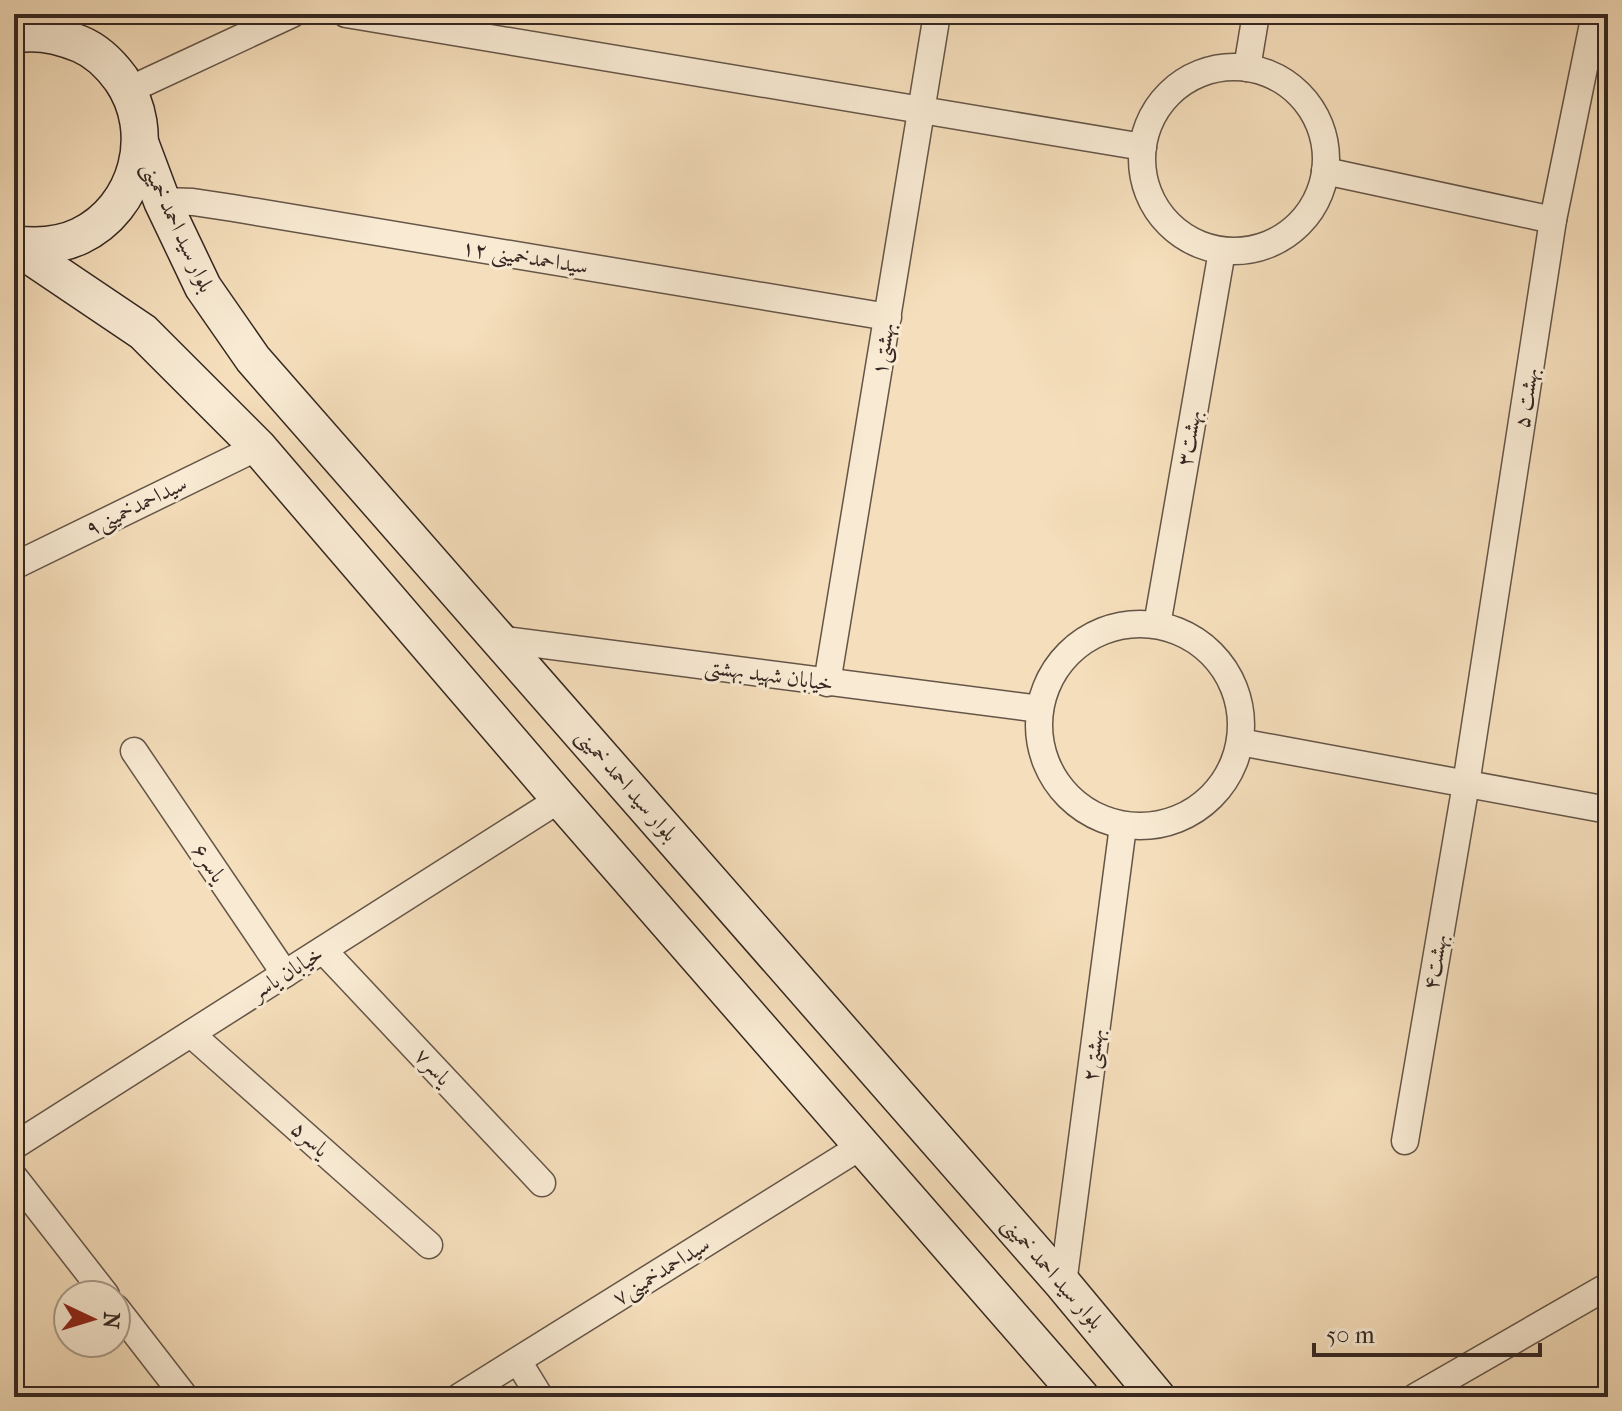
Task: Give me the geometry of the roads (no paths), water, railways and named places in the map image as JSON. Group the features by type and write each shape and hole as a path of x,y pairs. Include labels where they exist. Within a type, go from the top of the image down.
{"main road":[{"path":"14,245 35,247 58,244 80,236 99,224 116,209 128,190 137,168 141,145 139,117 129,90 112,67 90,48 63,37 41,33 15,34"},
{"name":"بلوار سید احمد خمینی","path":"141,145 162,201 203,287 253,359 1063,1284 1157,1397"},
{"path":"14,245 143,332 258,447 1081,1397"}],"street":[{"path":"129,90 292,14"},
{"path":"346,14 1143,147"},
{"name":"بهشتی۱","path":"827,683 937,14"},
{"path":"1247,68 1256,14"},
{"name":"بهشت ۵","path":"1466,784 1553,220 1595,14"},
{"path":"1223,67 1247,68 1291,86 1307,103 1320,124 1326,148 1325,171 1319,195 1307,216 1290,233 1269,245 1246,251 1222,251 1199,245 1178,233 1162,215 1149,195 1143,171 1143,147 1150,124 1162,103 1179,86 1200,74 1223,67"},
{"path":"1325,171 1553,220"},
{"name":"سیداحمدخمینی ۱۲","path":"162,201 233,208 888,317"},
{"name":"بهشت۳","path":"1157,625 1222,251"},
{"name":"سیداحمدخمینی۹","path":"14,566 258,447"},
{"path":"1130,625 1157,625 1182,633 1204,647 1222,666 1234,690 1240,716 1240,742 1232,767 1218,790 1199,808 1175,820 1150,826 1123,826 1098,818 1076,804 1058,785 1045,761 1039,735 1040,709 1048,684 1062,661 1081,643 1104,630 1130,625"},
{"name":"خیابان شهید بهشتی","path":"498,639 1040,709"},
{"path":"1240,742 1608,810"},
{"name":"یاسر۶","path":"134,751 285,974"},
{"name":"بهشت۴","path":"1405,1141 1466,784"},
{"name":"خیابان یاسر","path":"14,1146 560,799"},
{"name":"بهشتی۲","path":"1063,1284 1123,826"},
{"name":"یاسر۷","path":"323,950 542,1183"},
{"name":"یاسر۵","path":"191,1034 429,1245"},
{"name":"سیداحمدخمینی۷","path":"459,1397 863,1145"},
{"path":"14,1177 94,1279"},
{"path":"1415,1397 1608,1286"},
{"path":"132,1329 185,1397"},
{"path":"518,1361 540,1397"}]}
